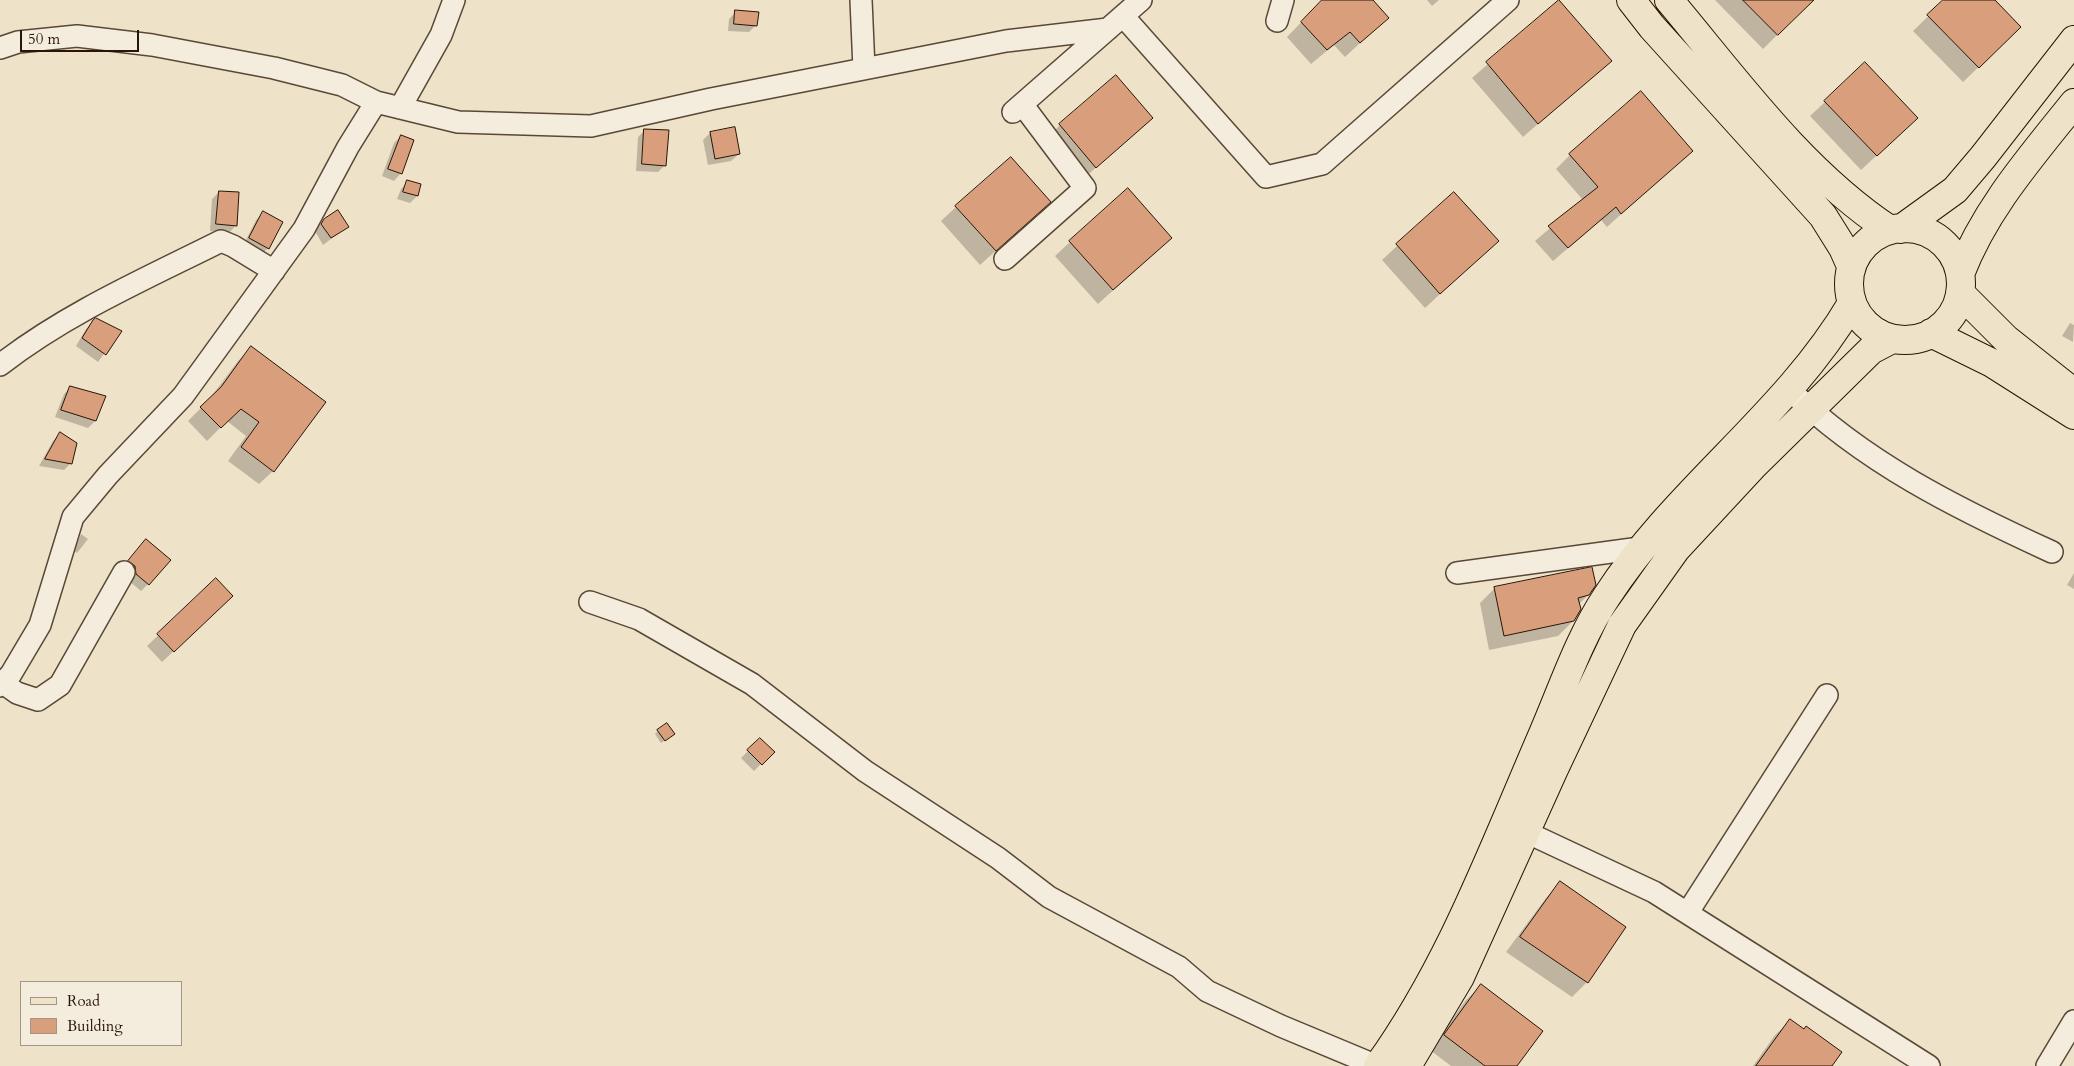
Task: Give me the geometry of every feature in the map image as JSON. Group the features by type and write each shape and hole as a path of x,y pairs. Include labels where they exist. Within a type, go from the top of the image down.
{"main road":[{"path":"1631,0 1652,27 1823,216 1843,248 1851,266"},
{"path":"1669,0 1788,142 1840,193 1896,229 1909,228 1927,233 1943,242 1954,257 1960,284 2006,339 2074,393"},
{"path":"2074,40 1984,157 1955,190 1896,229 1874,237 1860,250 1851,266 1849,285 1852,303 1861,319 1875,332 1892,339 1910,340 1931,333 1943,325 1954,310 1960,284 1979,231 2003,192 2074,103"},
{"path":"1378,1066 1407,1026 1459,930 1575,658 1606,597 1640,548 1700,481 1817,358 1852,303"},
{"path":"1931,333 1992,363 2074,415"},
{"path":"1407,1066 1460,977 1622,625 1676,549 1754,465 1871,350 1892,339"}],"street":[{"path":"400,108 441,35 454,0"},
{"path":"861,0 864,69"},
{"path":"1006,259 1085,188 1017,108 1141,0"},
{"path":"1277,21 1283,0"},
{"path":"1115,23 1266,177 1322,164 1508,0"},
{"path":"0,48 18,42 77,36 152,45 274,68 342,85 376,102 458,122 590,126 711,98 1006,41 1115,23"},
{"path":"124,572 60,685 38,700 17,693 2,685 11,674 40,624 73,516 108,475 183,396 304,229 348,147 376,102"},
{"path":"0,365 34,339 83,310 221,241 274,270"},
{"path":"1789,389 1810,410 1922,489 2052,552"},
{"path":"1457,573 1640,548"},
{"path":"590,602 639,619 752,684 865,771 998,858 1049,897 1179,967 1208,991 1281,1026 1378,1066"},
{"path":"1688,912 1827,695"},
{"path":"1526,832 1654,892 1929,1066"},
{"path":"2048,1066 2074,1021"}],"building":[{"path":"1322,0 1373,0 1389,18 1360,43 1350,32 1327,50 1301,22"},
{"path":"1559,0 1612,61 1538,124 1486,62"},
{"path":"1743,0 1814,0 1778,35"},
{"path":"1943,0 1995,0 2021,27 1979,68 1927,15"},
{"path":"735,10 759,12 757,26 734,24"},
{"path":"1865,62 1918,118 1877,156 1824,101"},
{"path":"1116,75 1153,118 1096,168 1059,124"},
{"path":"1641,91 1693,151 1621,214 1616,207 1568,248 1548,226 1598,187 1569,154"},
{"path":"735,127 740,154 715,159 710,132"},
{"path":"644,129 669,130 666,166 642,164"},
{"path":"401,135 414,140 402,174 388,169"},
{"path":"1011,157 1051,202 996,251 955,206"},
{"path":"407,180 421,184 418,196 403,192"},
{"path":"1128,188 1172,238 1113,290 1069,241"},
{"path":"219,191 239,192 237,226 216,224"},
{"path":"1454,192 1499,241 1440,294 1396,244"},
{"path":"338,210 349,227 331,238 321,224 324,219"},
{"path":"263,211 283,222 269,249 249,238"},
{"path":"96,318 122,331 106,355 82,338"},
{"path":"251,346 326,402 274,472 241,447 259,422 241,409 221,428 200,407 221,387"},
{"path":"70,386 106,396 96,421 61,410"},
{"path":"60,432 77,443 72,464 45,459"},
{"path":"146,539 171,560 149,585 136,574 135,566 128,561"},
{"path":"1592,567 1596,585 1589,595 1578,598 1581,609 1574,621 1504,636 1494,587"},
{"path":"216,578 233,596 174,652 157,634"},
{"path":"667,723 675,734 665,741 657,730"},
{"path":"760,738 775,752 762,765 747,750"},
{"path":"1560,881 1626,927 1588,983 1520,937"},
{"path":"1481,984 1543,1031 1517,1066 1485,1066 1444,1035"},
{"path":"1790,1019 1804,1029 1806,1026 1842,1052 1832,1066 1756,1066"}]}
